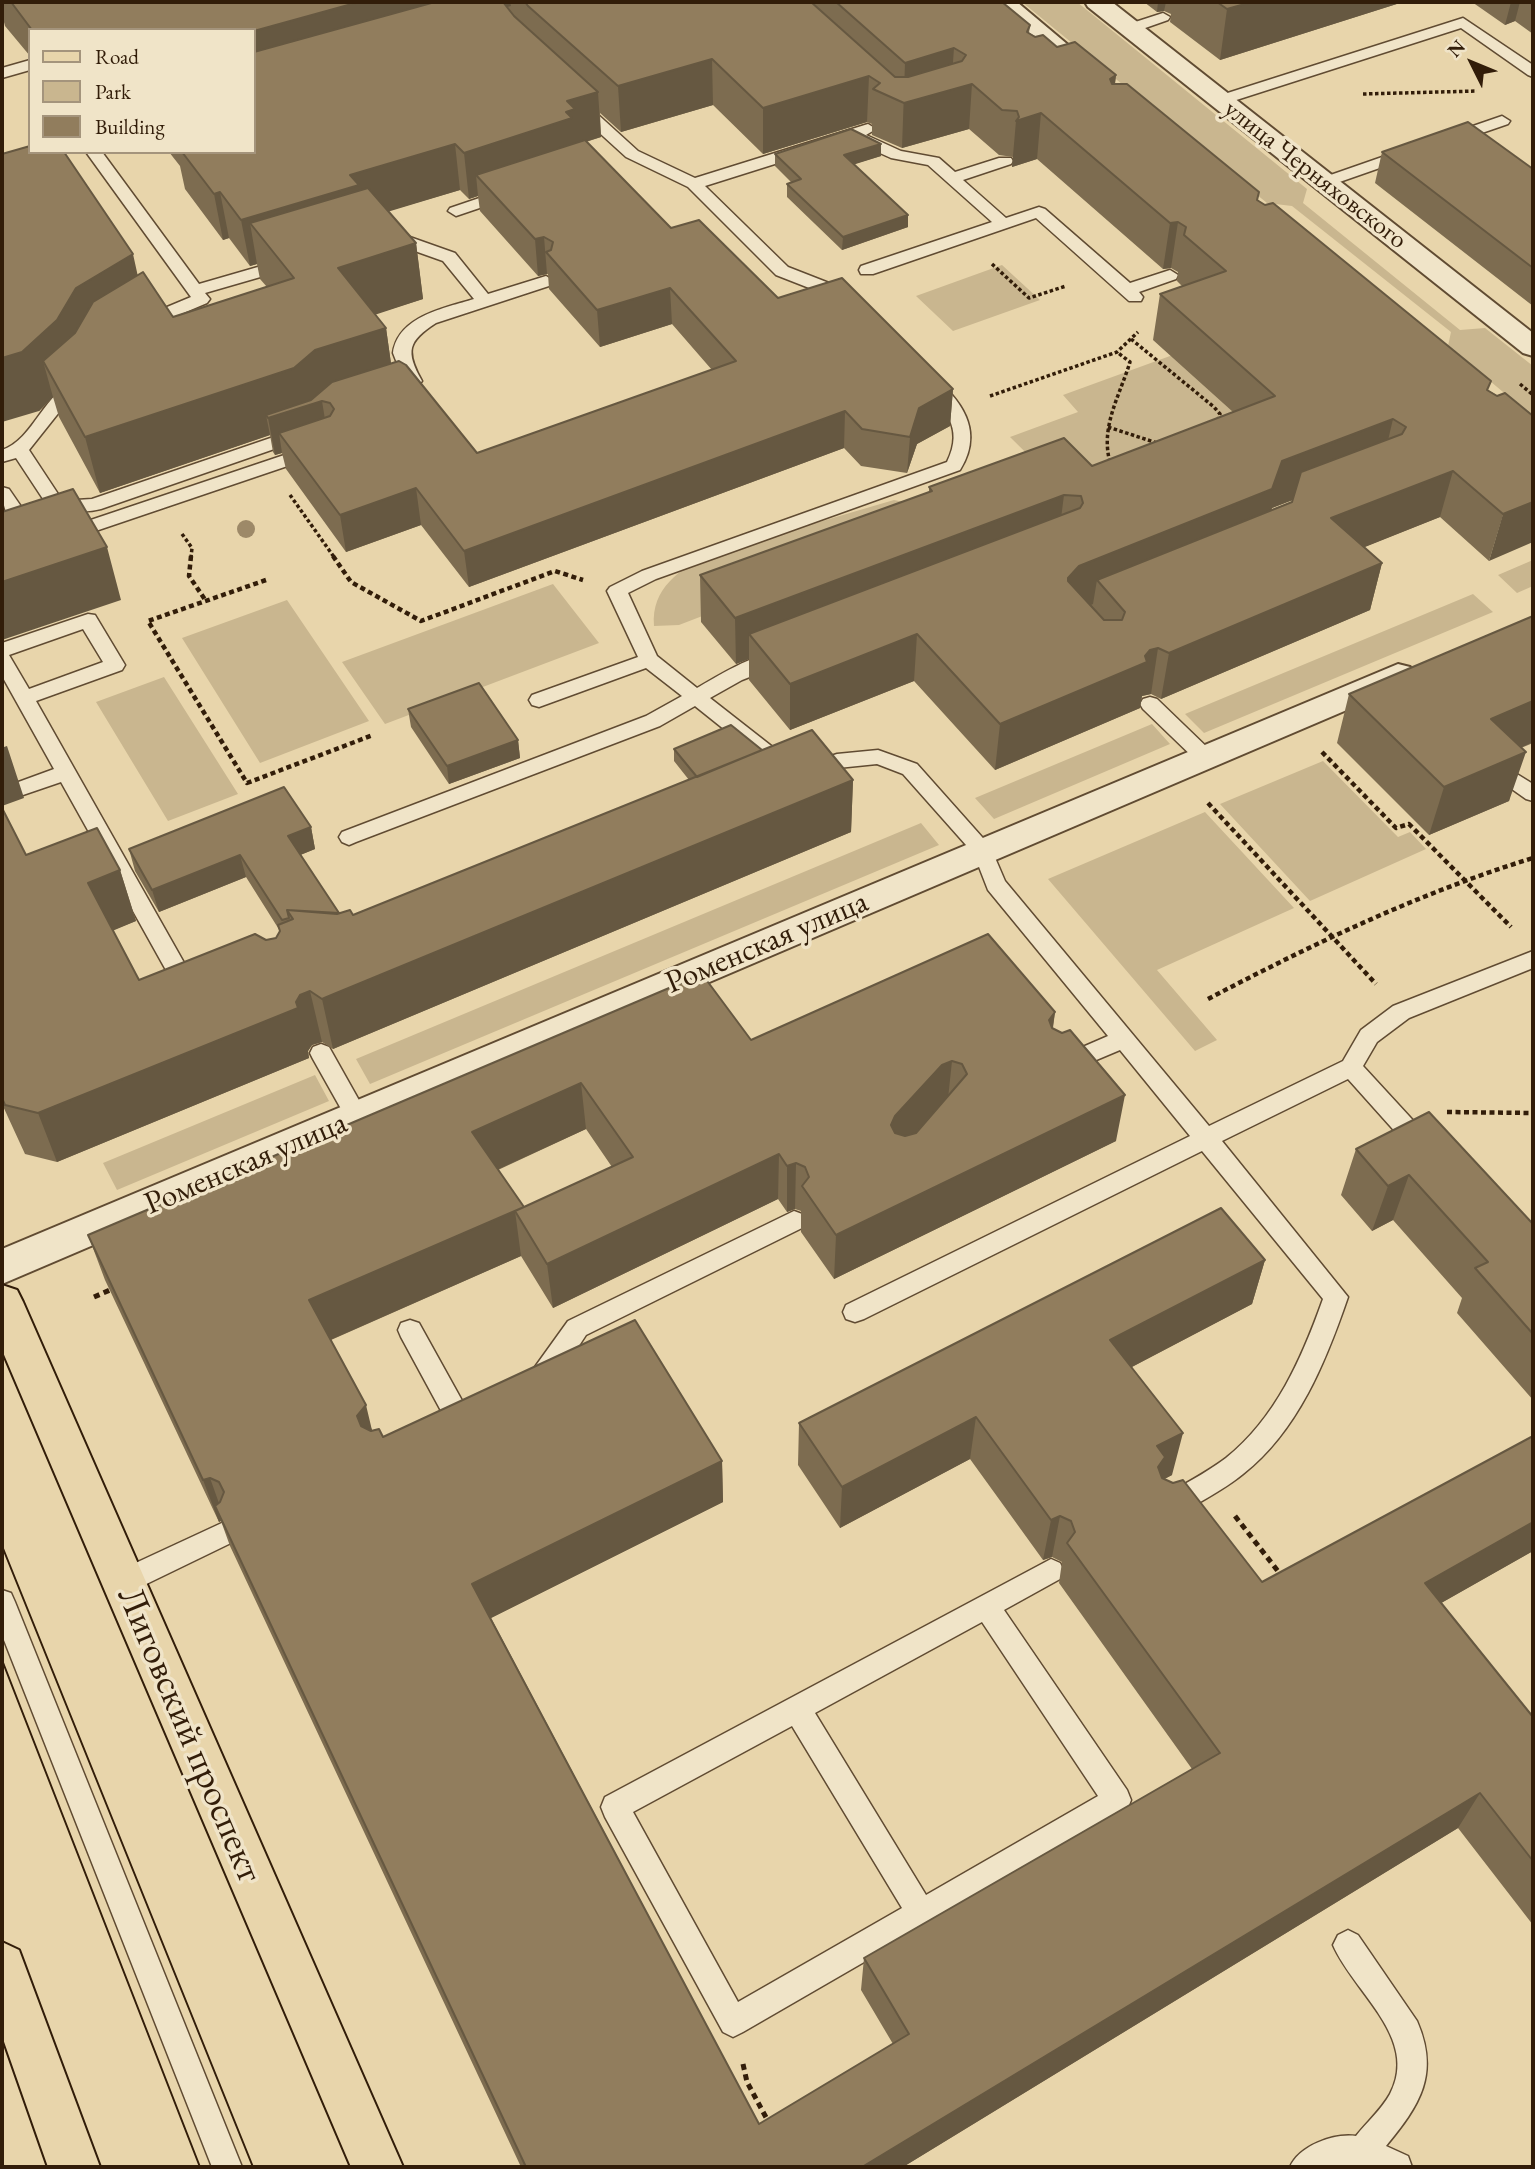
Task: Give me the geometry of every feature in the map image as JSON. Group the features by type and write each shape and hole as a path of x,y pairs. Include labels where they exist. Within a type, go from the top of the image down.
{"main road":[{"name":"Лиговский проспект","path":"2,1301 377,2167"},
{"path":"2,1967 74,2167"}],"street":[{"path":"1002,2 1065,65 1116,96"},
{"name":"улица Черняховского","path":"1097,2 1325,182 1528,337"},
{"name":"Роменская улица","path":"2,1267 1432,661"}],"lane":[{"path":"1131,28 1163,17"},
{"path":"1221,100 1463,22 1533,72"},
{"path":"2,73 28,66"},
{"path":"564,92 626,156 694,184 782,271 846,296 856,305"},
{"path":"1325,182 1502,121"},
{"path":"694,184 860,131 897,155 933,161 1003,224"},
{"path":"95,154 201,299 144,323 132,331"},
{"path":"953,178 1005,161"},
{"path":"456,211 519,190"},
{"path":"867,270 1039,212 1131,293 1170,275"},
{"path":"362,240 375,236 401,240 449,257 485,301"},
{"path":"195,291 311,256"},
{"path":"395,392 408,388 413,381 401,355 403,340 414,329 430,319 546,281"},
{"path":"2,456 20,450 54,407 82,383 88,373"},
{"path":"789,778 772,757 649,660 617,591 649,575 954,466 963,450 964,431 951,402 922,373"},
{"path":"20,450 54,500 85,506 311,430"},
{"path":"2,493 24,525 53,539 328,446"},
{"path":"954,466 971,484"},
{"path":"2,650 88,620 115,665 24,698"},
{"path":"349,837 653,721 735,675 799,650"},
{"path":"2,659 189,991 211,982"},
{"path":"539,700 649,660"},
{"path":"1150,704 1205,757"},
{"path":"767,787 837,761 877,757 910,769 984,851 996,884 1336,1297 1316,1356 1281,1417 1242,1460 1163,1510"},
{"path":"1499,771 1533,794"},
{"path":"20,789 66,772"},
{"path":"855,1312 1350,1067 1369,1036 1402,1012 1533,959"},
{"path":"1056,1068 1124,1039"},
{"path":"321,1053 358,1117"},
{"path":"1350,1067 1437,1163"},
{"path":"523,1391 548,1371 576,1328 794,1221"},
{"path":"411,1330 460,1424"},
{"path":"122,1582 224,1534"},
{"path":"986,1606 1117,1800 733,2022 615,1807 797,1709 986,1606 1051,1571"},
{"path":"2,1602 226,2167"},
{"path":"797,1709 921,1913"},
{"path":"1348,1945 1407,2031 1414,2064 1403,2102 1363,2151"},
{"path":"1305,2167 1328,2152 1363,2151 1397,2167"}],"path":[{"path":"1358,94 1479,90"},
{"path":"964,237 1029,298 1107,271"},
{"path":"990,396 1117,352 1139,331"},
{"path":"1131,339 1214,407 1220,414 1216,426"},
{"path":"1113,469 1105,452 1108,427 1130,362 1117,352"},
{"path":"1214,407 1226,402"},
{"path":"1108,427 1164,445"},
{"path":"269,466 351,582 421,621 555,571 617,591"},
{"path":"189,576 206,601"},
{"path":"266,580 148,621 247,783 373,735"},
{"path":"157,649 164,647"},
{"path":"1292,721 1396,828 1409,824 1516,932"},
{"path":"1200,795 1402,1012"},
{"path":"1208,999 1330,934 1463,878 1533,858"},
{"path":"1384,1103 1431,1112 1533,1113"},
{"path":"94,1297 110,1290"},
{"path":"1209,1482 1283,1577"},
{"path":"733,2022 747,2082 772,2128"}],"green space":[{"path":"1022,2 1077,2 1307,189 1303,203 1460,330 1485,328 1533,366 1533,417 1448,346 1451,332 1292,206 1267,203"},
{"path":"1002,265 1040,300 953,331 916,296"},
{"path":"1170,356 1304,369 1086,512 1010,437 1078,412 1063,395"},
{"path":"894,500 909,503 949,521 679,625 654,626 654,613 662,590 678,573 710,554"},
{"path":"1533,560 1533,586 1517,593 1498,575"},
{"path":"553,584 599,643 385,724 342,662"},
{"path":"1473,594 1493,612 1204,733 1185,714"},
{"path":"287,600 369,721 260,763 182,638"},
{"path":"164,677 238,794 168,821 96,702"},
{"path":"1152,724 1170,744 994,819 975,798"},
{"path":"1323,761 1398,837 1410,832 1426,849 1310,901 1220,804"},
{"path":"1205,812 1294,908 1157,970 1217,1040 1195,1051 1048,879"},
{"path":"921,823 939,845 370,1084 356,1059"},
{"path":"315,1075 329,1101 117,1190 103,1163"}],"building":[{"path":"11,2 359,2 256,30 256,28 30,28"},
{"path":"435,2 503,2 514,16 598,92 567,101 575,109 566,112 572,118 464,153 455,144 350,175 359,185 241,220 220,192 214,194 184,154 256,154 256,51"},
{"path":"525,2 811,2 895,77 908,77 962,61 966,55 954,48 905,63 836,2 1002,2 1030,25 1027,32 1035,37 1043,35 1057,47 1075,42 1116,75 1110,79 1112,84 1127,84 1259,192 1257,200 1265,205 1273,203 1491,381 1487,390 1497,396 1505,393 1533,416 1533,502 1503,514 1453,471 1331,518 1382,563 1169,653 1158,648 1150,650 1145,656 1147,662 1000,724 917,634 790,684 749,634 1080,508 1083,503 1081,496 1064,495 735,618 700,575 932,491 929,487 1064,438 1092,466 1275,396 1160,294 1226,271 1184,235 1186,227 1178,222 1170,223 1041,113 1016,121 1019,117 1017,111 1002,110 972,84 904,103 873,89 880,83 869,76 763,108 712,59 618,86","holes":["1393,419 1406,427 1402,434 1301,472 1292,502 1097,580 1125,612 1122,620 1104,620 1068,581 1079,566 1272,489 1282,461"]},
{"path":"1217,2 1252,2 1227,9"},
{"path":"1468,122 1533,169 1533,268 1382,152"},
{"path":"851,129 881,144 844,155 908,215 843,237 787,184 801,179 775,154"},
{"path":"585,140 671,228 699,220 778,298 842,278 953,389 919,408 910,437 862,429 845,411 464,551 416,488 340,515 279,433 330,416 334,409 330,403 322,401 268,418 266,415 311,400 332,382 399,361 406,365 477,453 736,361 670,288 597,310 546,252 551,250 553,242 544,237 535,239 476,175"},
{"path":"28,147 28,154 65,154 133,254 76,288 57,320 22,352 2,358 2,154"},
{"path":"368,188 416,243 338,268 386,328 315,350 294,368 85,437 43,361 75,333 93,302 143,272 173,317 294,278 250,223"},
{"path":"73,489 107,547 2,582 2,512"},
{"path":"1533,616 1533,701 1491,719 1526,752 1444,787 1349,694"},
{"path":"479,683 518,740 447,766 408,709"},
{"path":"731,725 762,750 697,777 674,749"},
{"path":"812,730 853,780 322,999 310,991 300,995 296,1002 298,1008 38,1113 5,1105 2,1098 2,808 26,855 97,828 120,870 88,883 139,980 255,934 266,940 276,938 280,931 278,925 293,919 287,910 337,914 350,910 353,915"},
{"path":"284,787 311,827 288,836 339,913 287,910 289,918 282,920 240,855 152,890 129,849"},
{"path":"988,934 1055,1012 1049,1020 1052,1028 1062,1033 1070,1030 1125,1095 836,1235 802,1186 809,1177 805,1167 796,1163 787,1166 779,1154 547,1264 515,1211 524,1207 309,1300 366,1405 357,1416 361,1426 371,1431 379,1429 383,1437 635,1320 722,1461 472,1584 759,2124 909,2034 864,1958 1220,1753 1067,1543 1075,1532 1071,1521 1060,1516 1051,1520 976,1417 842,1487 799,1423 1221,1208 1265,1260 1110,1340 1183,1433 1157,1446 1165,1457 1158,1467 1162,1478 1173,1483 1183,1480 1262,1582 1533,1436 1533,1522 1425,1583 1533,1717 1533,1861 1480,1793 862,2167 526,2167 215,1506 224,1492 219,1482 210,1478 203,1480 88,1235 702,974 751,1040","holes":["952,1061 962,1064 967,1074 916,1133 905,1136 895,1133 891,1125 895,1116 942,1065","581,1083 633,1157 524,1207 472,1132"]},
{"path":"1429,1112 1533,1224 1533,1334 1475,1268 1488,1262 1409,1175 1388,1186 1356,1149"}],"tram line":[{"path":"2,1546 253,2167"},
{"path":"2,1660 200,2167"}]}
